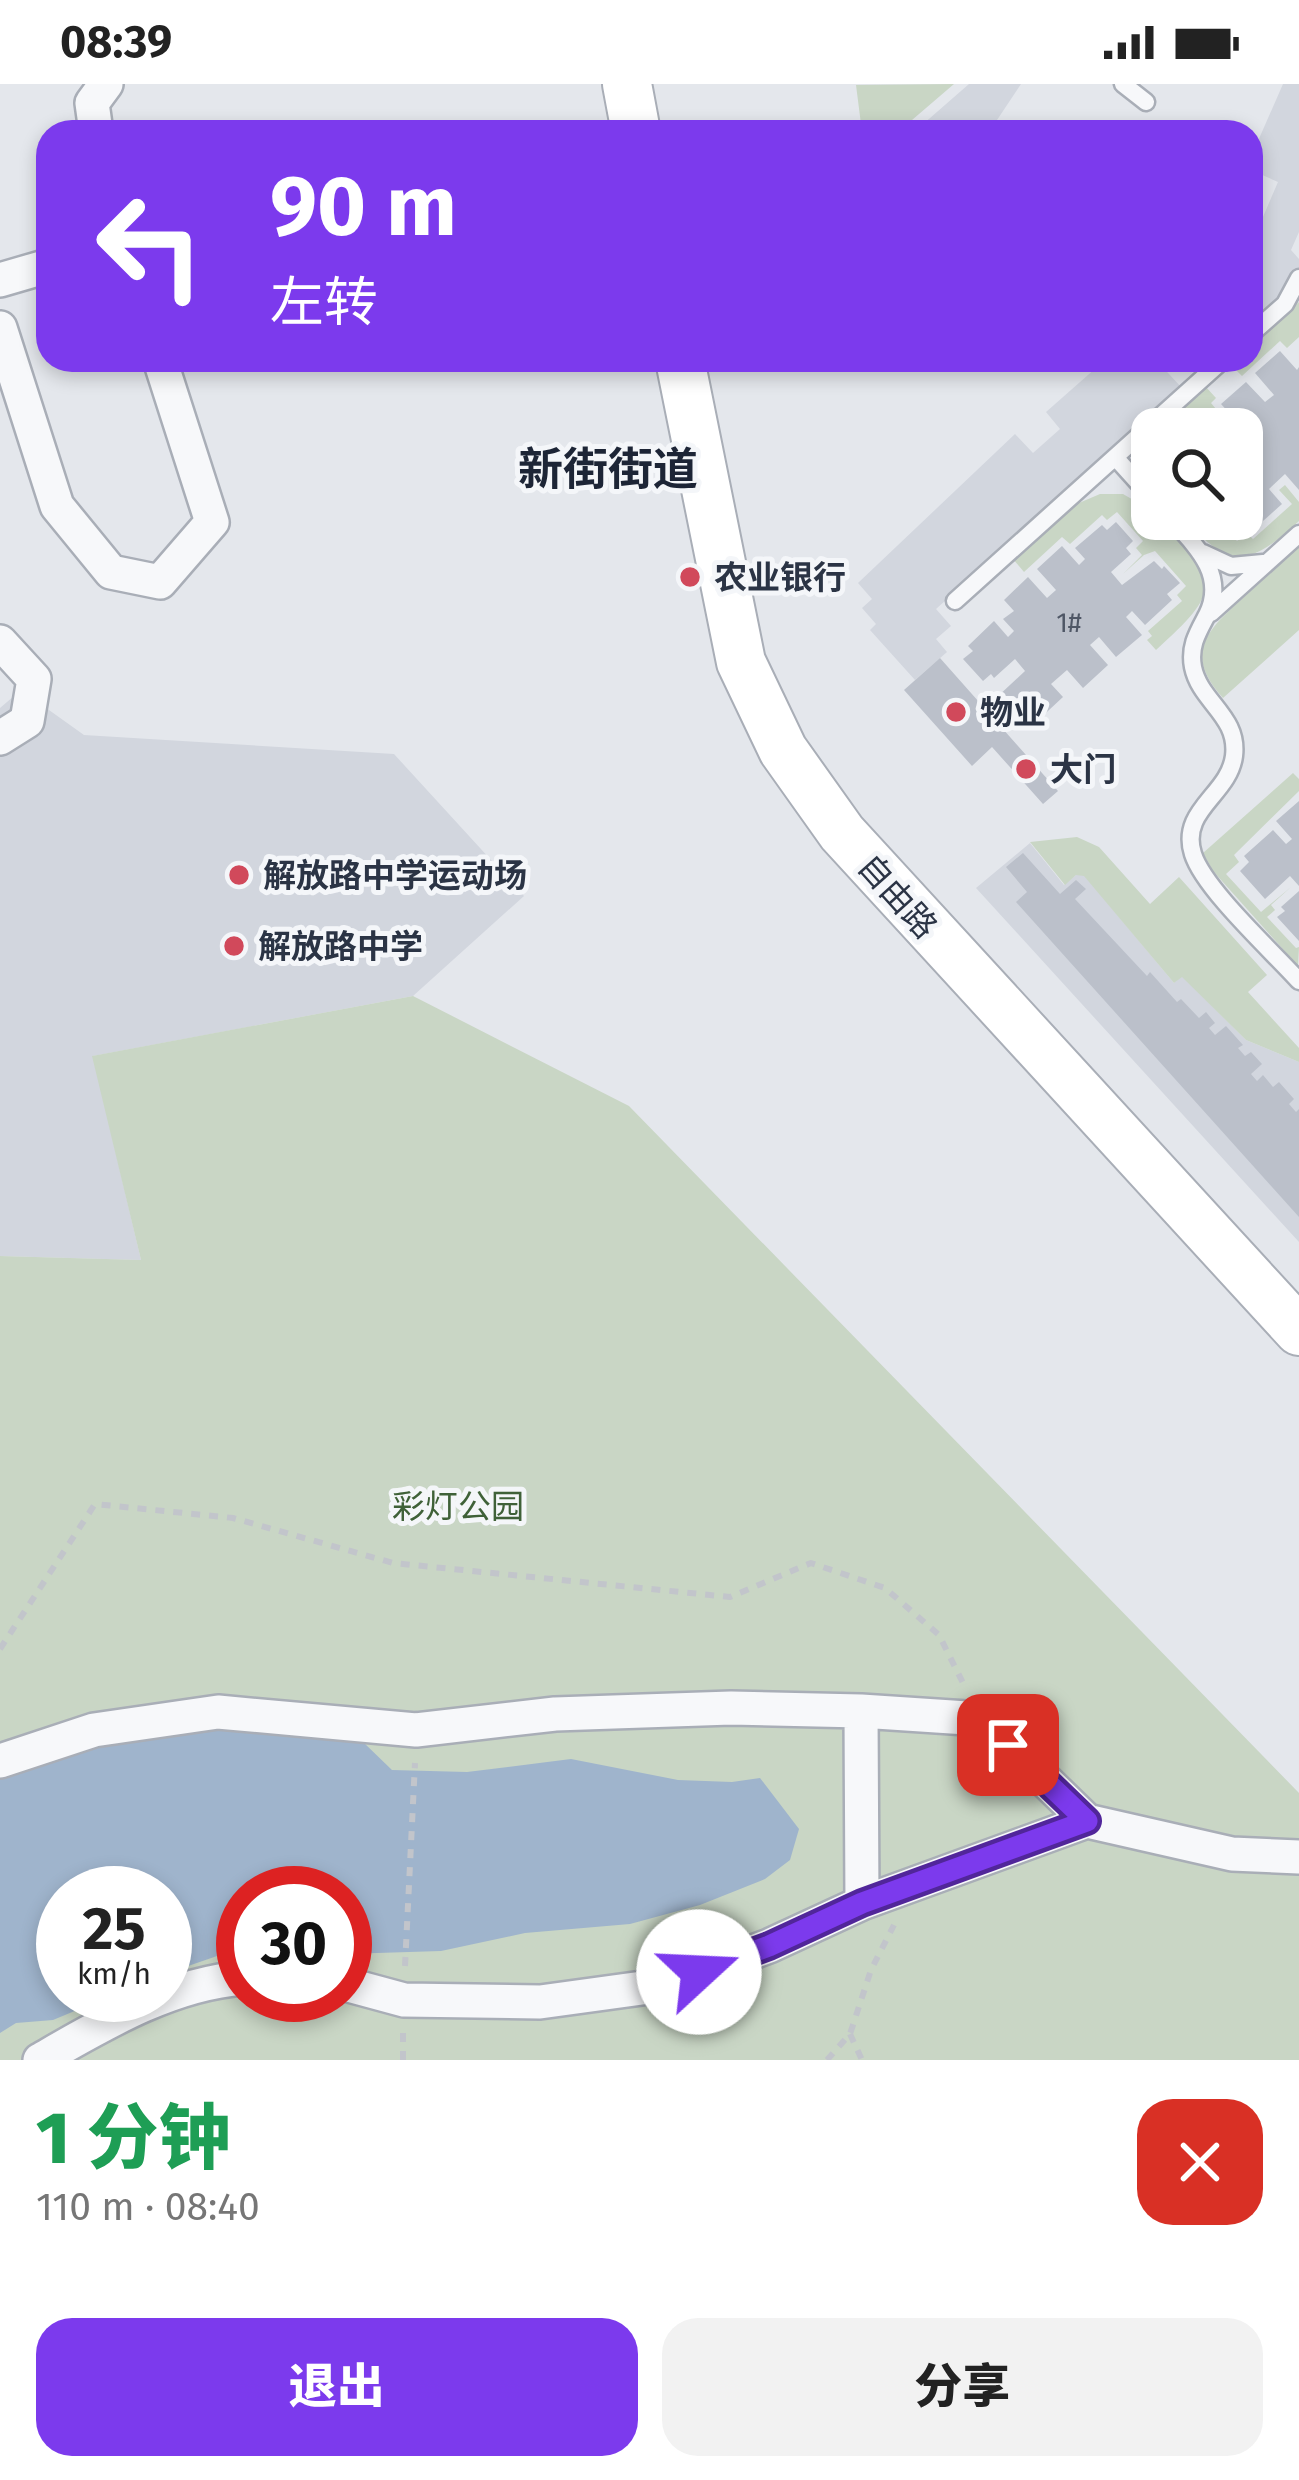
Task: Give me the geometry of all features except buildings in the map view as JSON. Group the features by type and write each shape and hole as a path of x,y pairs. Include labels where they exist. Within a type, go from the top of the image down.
{"main road":[{"path":"627,84 634,120"},
{"path":"660,84 667,120"},
{"name":"自由路","path":"682,372 741,662 783,750 842,833 1299,1331"},
{"name":"自由路","path":"714,372 771,655 809,735 865,818 1299,1287"}],"street":[{"path":"94,120 92,103 106,84"},
{"path":"0,280 36,270"},
{"path":"0,328 57,506 111,572 160,582 212,522 164,372"},
{"path":"0,642 34,679 27,721 0,738"},
{"path":"0,1761 94,1730 218,1712 416,1730 555,1714 731,1708 982,1719 1087,1821 1232,1854 1299,1857"},
{"path":"861,1711 862,1903"},
{"path":"372,1991 404,2000 539,2002 664,1985 769,1946 862,1903 1087,1821"},
{"path":"40,2060 128,2009 216,1981"}],"lane":[{"path":"1123,84 1146,102"},
{"path":"1263,323 1285,304 1299,278"},
{"path":"955,602 1210,372"},
{"path":"1115,457 1131,475"},
{"path":"1206,617 1299,534"},
{"path":"1191,540 1216,562 1238,567 1254,566 1274,556"},
{"path":"1200,550 1213,582 1212,602 1193,642 1194,670 1228,722 1234,753 1228,775 1196,817 1191,846 1207,879 1299,981"}],"path":[{"path":"0,1649 95,1504 232,1518 393,1564 730,1597 811,1563 885,1588 939,1635 982,1719"},
{"path":"405,1976 416,1730"},
{"path":"827,2060 850,2034 871,1970 915,1884"},
{"path":"850,2034 862,2060"}],"shaded area":[{"path":"969,84 1021,84 997,120 928,120"},
{"path":"1283,84 1299,84 1299,232 1291,250 1299,259 1299,282 1263,314 1263,217 1278,182 1263,175 1263,130"},
{"path":"1091,372 1167,372 1182,388 1160,408 1131,408 1131,434 936,609 951,626 936,639 947,652 915,680 870,630 876,624 862,608 872,599 858,583 1015,434 1033,453 1060,429 1046,412"},
{"name":"解放路中学","path":"21,690 84,735 394,754 524,896 413,996 93,1056 141,1260 0,1256 0,708"},
{"path":"1030,843 1064,885 1084,875 1174,983 1182,976 1246,1040 1299,1062 1299,1242 976,888"}],"green space":[{"path":"954,84 912,120 860,120 856,85"},
{"path":"1299,302 1299,337 1287,348 1280,341 1263,357 1263,334"},
{"path":"1205,386 1216,398 1211,403 1215,408 1182,408"},
{"path":"1285,485 1299,502 1299,521 1267,547 1241,556 1205,540 1263,540 1263,530 1292,504 1279,490"},
{"path":"1100,494 1123,494 1131,499 1131,528 1117,512 1107,520 1102,515 1070,544 1062,537 1024,572 1013,559 1072,506"},
{"path":"1176,540 1205,586 1193,613 1156,650 1147,640 1152,636 1148,631 1182,601 1177,595 1186,586 1155,551 1123,574 1142,555 1136,548 1143,541"},
{"path":"1299,547 1299,630 1223,698 1204,668 1204,644 1219,621"},
{"path":"1293,773 1299,779 1299,791 1234,855 1239,862 1226,874 1261,912 1291,887 1271,905 1275,910 1267,917 1299,947 1298,966 1213,871 1203,853"},
{"path":"1077,837 1099,847 1150,904 1179,877 1267,975 1248,992 1299,1048 1299,1062 1246,1040 1182,977 1174,983 1084,876 1076,875 1065,885 1030,842"},
{"name":"彩灯公园","path":"413,996 629,1106 1299,1793 1299,2060 0,2060 0,1256 141,1260 92,1056"}],"water":[{"path":"213,1729 363,1742 392,1770 467,1772 571,1759 678,1780 760,1778 799,1829 790,1860 765,1879 700,1905 630,1924 525,1933 441,1951 372,1953 372,1866 216,1866 216,1956 192,1965 192,1866 36,1866 36,2021 16,2023 0,2033 0,1776 95,1746"}],"place":[{"name":"农业银行","path":"690,577"},
{"name":"物业","path":"956,712"},
{"name":"大门","path":"1026,769"},
{"name":"解放路中学运动场","path":"239,875"},
{"name":"解放路中学","path":"234,946"}],"district":[{"name":"新街街道","path":"608,469"}],"route":[{"path":"699,1972 862,1903 1087,1821 1008,1745"}]}
